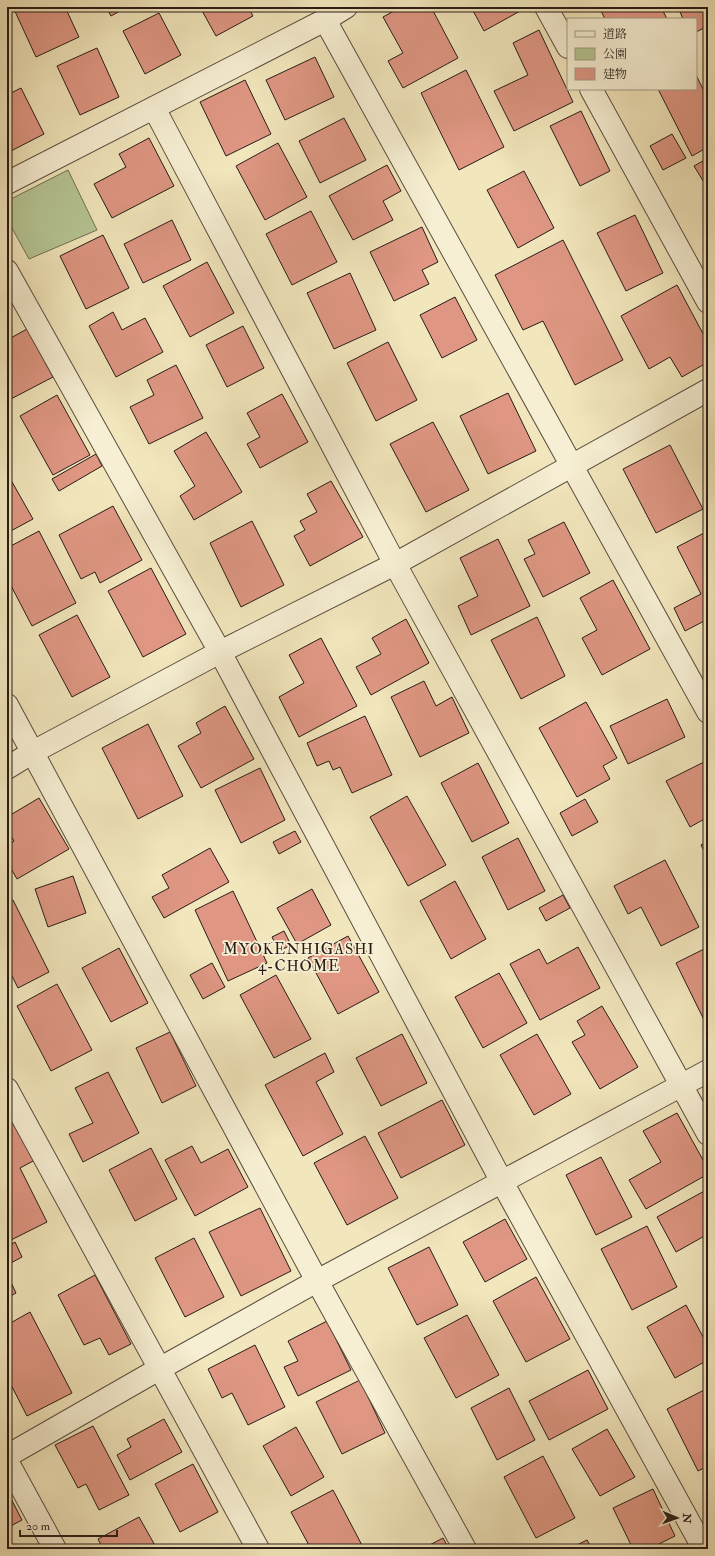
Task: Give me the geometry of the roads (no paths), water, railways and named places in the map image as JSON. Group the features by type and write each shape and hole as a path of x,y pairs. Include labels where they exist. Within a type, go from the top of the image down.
{"street":[{"path":"7,183 325,20 346,7"},
{"path":"546,7 567,46"},
{"path":"325,20 708,712"},
{"path":"592,90 708,302"},
{"path":"154,108 395,564 708,1134"},
{"path":"7,271 220,652 502,1182 701,1542"},
{"path":"7,768 33,752 220,652 395,564 708,390"},
{"path":"7,705 317,1281 465,1549"},
{"path":"7,1456 317,1281 708,1071"},
{"path":"7,1088 258,1549"},
{"path":"7,1461 55,1549"}],"district":[{"name":"MYOKENHIGASHI 4-CHOME","path":"299,958"}]}
